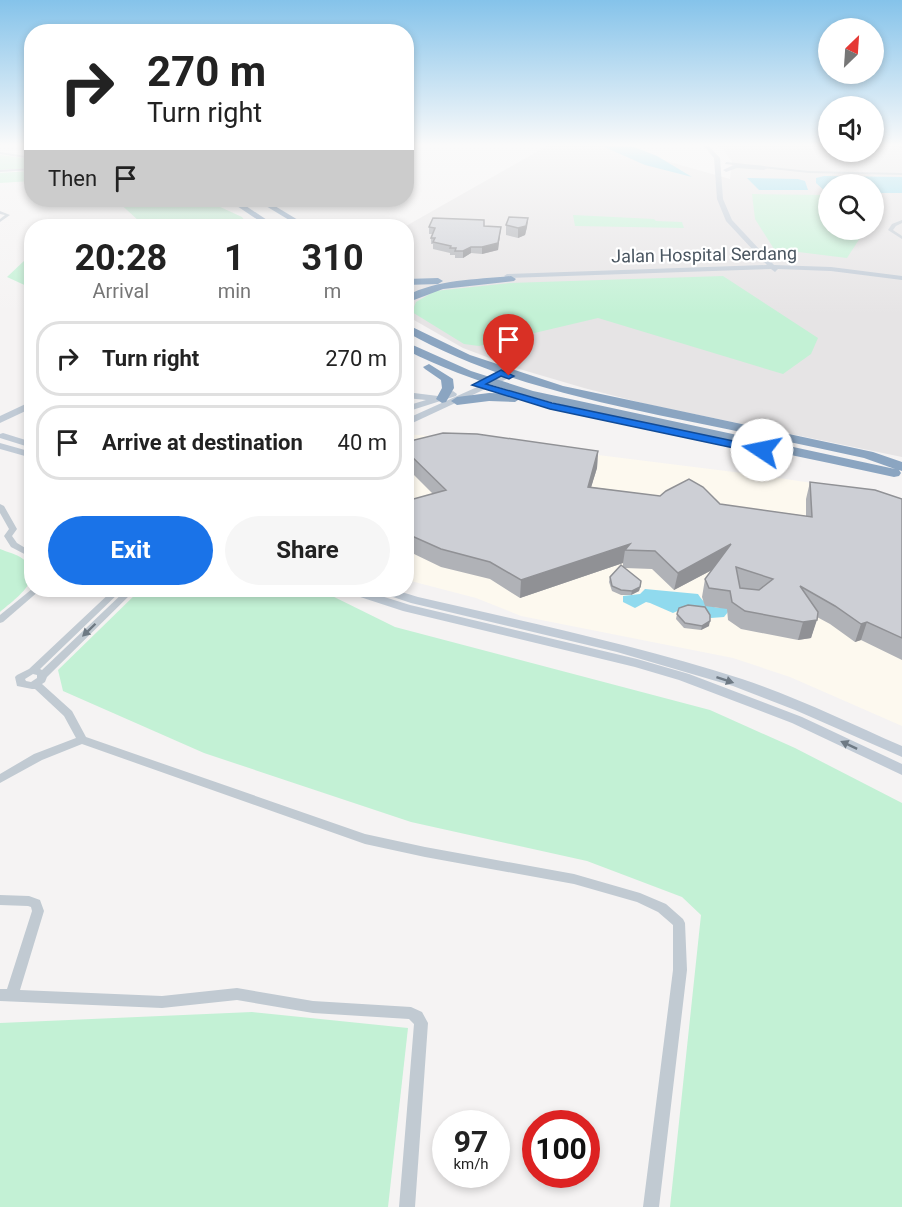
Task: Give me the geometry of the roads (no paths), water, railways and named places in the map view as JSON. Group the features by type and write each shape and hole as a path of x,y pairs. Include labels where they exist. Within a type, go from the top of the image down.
{"highway":[{"path":"249,207 263,219"},
{"path":"253,207 277,219"},
{"path":"272,207 292,219"},
{"path":"414,280 509,278"},
{"path":"414,294 442,287 509,278"},
{"path":"414,333 455,355 505,374 586,396 868,455 902,467"},
{"path":"414,334 447,359 514,384 801,450 864,467"},
{"path":"414,354 507,389 563,403 801,450 902,467"},
{"path":"414,354 481,386 530,400 772,452 902,475"},
{"path":"414,356 447,379 448,388 442,399"},
{"path":"457,401 489,397 530,400"}],"street":[{"path":"723,205 729,221 741,235 748,238 768,267"},
{"path":"0,212 8,217 0,221"},
{"path":"902,221 890,230 902,238"},
{"path":"741,235 740,238 756,259 768,267"},
{"path":"737,267 750,264 756,259"},
{"name":"Jalan Hospital Serdang","path":"509,278 737,267 792,267 902,280"},
{"name":"Jalan Hospital Serdang","path":"509,278 768,267 902,280"},
{"path":"414,420 457,401 505,374"},
{"path":"414,407 481,386"},
{"path":"414,396 442,399"},
{"path":"1,433 10,416 24,408"},
{"path":"1,433 24,442"},
{"path":"1,433 24,449"},
{"path":"0,506 13,529 8,536 14,545 24,551"},
{"path":"0,620 28,597"},
{"path":"111,597 32,671 22,675 20,682 28,686 39,680 124,597"},
{"path":"373,597 407,608 637,663 684,677 797,720 902,770"},
{"path":"406,597 699,671 804,708 902,752"},
{"path":"32,671 39,671 39,680 69,714 82,740"},
{"path":"0,779 38,757 82,740 365,838 425,852 574,879 640,898 662,908 679,923 681,970 651,1207"},
{"path":"0,900 29,901 36,904 38,911 6,995 162,1002 237,994 313,1007 411,1013 417,1017 421,1023 407,1207"}],"water":[{"path":"645,589 698,594 712,606 732,607 724,617 711,618 693,610 673,613 646,602 635,608 623,602 623,596 640,594"}]}
